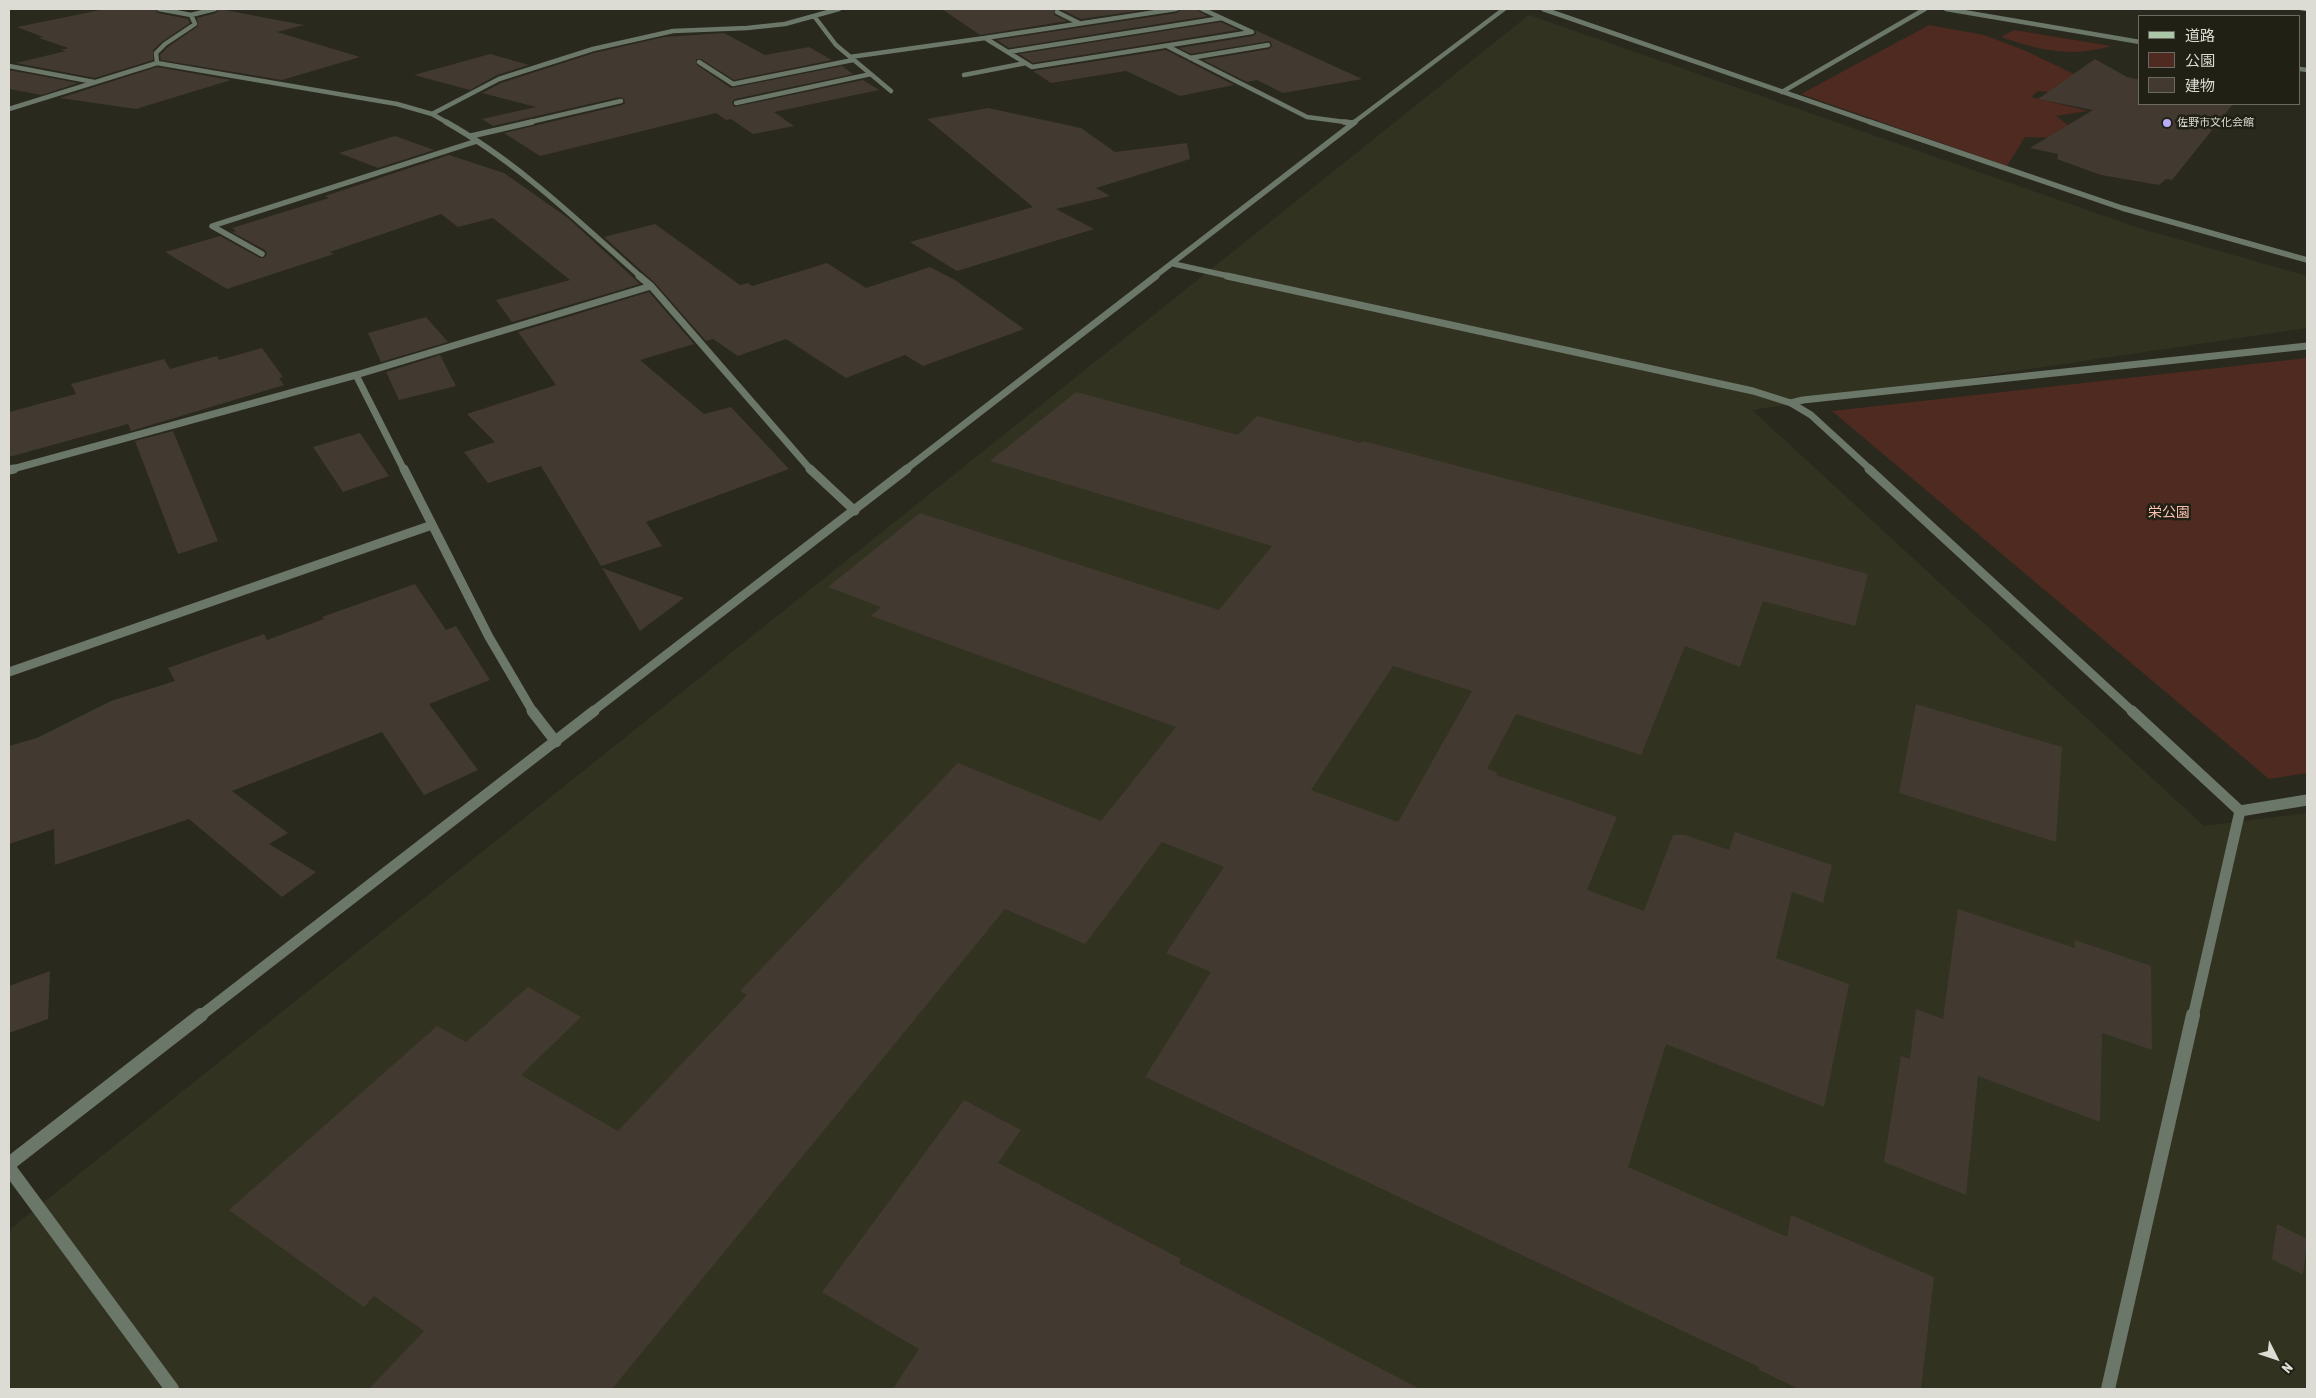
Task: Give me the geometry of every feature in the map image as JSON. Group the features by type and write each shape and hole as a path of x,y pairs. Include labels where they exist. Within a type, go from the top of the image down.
{"main road":[{"path":"2301,9 2307,10"}],"street":[{"path":"158,9 191,16 215,9"},
{"path":"432,114 499,79 594,49 673,31 747,28 785,24 838,9"},
{"path":"700,62 733,84 851,58 1176,9"},
{"path":"985,38 1032,67 1252,32 1202,9"},
{"path":"172,1389 9,1166 1174,264 1353,123 1504,9"},
{"path":"1543,9 2122,208 2307,260"},
{"path":"1782,92 1925,9"},
{"path":"1946,9 2138,42"},
{"path":"1057,12 1079,23"},
{"path":"157,63 156,53 165,44 195,24 191,16"},
{"path":"814,16 836,45 891,90"},
{"path":"1008,52 1222,18"},
{"path":"1167,46 1307,117 1353,123"},
{"path":"1190,58 1268,46"},
{"path":"10,108 157,63 397,104 432,114 474,139 528,178 651,286 806,464 855,511"},
{"path":"964,75 1026,63"},
{"path":"9,66 95,82"},
{"path":"736,103 871,74"},
{"path":"262,254 212,226 474,139 621,101"},
{"path":"1174,264 1752,391 1791,403 1811,415 2240,811"},
{"path":"9,470 356,375 651,286"},
{"path":"1791,403 1803,400 2307,346"},
{"path":"356,375 489,637 535,716 556,742"},
{"path":"9,672 432,525"},
{"path":"2240,811 2307,800"},
{"path":"2108,1389 2240,811"}],"shaded area":[{"path":"1529,15 2139,228 2307,276 2307,328 1752,410 2204,826 2307,813 2307,1389 9,1389 9,1230"}],"green space":[{"path":"1929,25 1984,35 2026,51 2097,85 2102,97 2038,91 2031,97 2088,111 2056,116 2077,132 2062,138 2025,137 2007,166 1801,94"},
{"path":"2014,30 2111,46 2097,50 2055,51 2028,46 2001,37"},
{"name":"栄公園","path":"2307,358 2307,773 2269,779 1832,411"}],"building":[{"path":"105,9 155,9 158,13 188,19 190,23 153,50 153,60 95,78 16,63 66,51 61,50 68,48 39,38 43,37 17,27"},
{"path":"219,9 304,25 277,32 360,57 282,80 161,60 160,55 168,47 198,26 197,18 216,13"},
{"path":"942,9 1055,9 1054,15 1067,21 980,35"},
{"path":"1060,9 1151,9 1081,19"},
{"path":"1180,9 1198,9 1208,16 1009,48 997,40 1177,13"},
{"path":"1221,22 1238,30 1033,63 1019,54"},
{"path":"1255,30 1362,79 1283,93 1257,80 1247,82 1203,60 1269,49 1272,46 1270,41 1191,54 1179,48 1253,36 1256,34"},
{"path":"724,33 765,55 809,47 832,60 734,80 701,59 696,59 697,65 731,88 842,66 853,74 735,99 732,102 734,107 863,80 879,90 774,112 794,126 753,134 731,119 726,120 716,113 540,156 504,133 622,105 625,103 624,99 620,97 493,126 482,119 536,107 482,93 501,83 594,53 664,37"},
{"path":"1166,50 1234,85 1180,96 1126,71 1051,83 1033,71"},
{"path":"490,54 529,65 497,75 470,90 414,75"},
{"name":"佐野市文化会館","path":"2095,59 2127,77 2138,80 2138,105 2232,105 2172,180 2166,179 2159,185 2101,175 2057,159 2058,154 2030,148 2093,110 2038,99"},
{"path":"157,67 231,80 136,109 60,98"},
{"path":"9,70 78,83 42,95 9,89"},
{"path":"988,108 1081,128 1115,152 1187,143 1190,159 1096,188 1110,196 1056,209 1094,229 957,271 910,242 1033,207 927,119"},
{"path":"395,136 434,150 378,168 339,153"},
{"path":"449,155 504,173 568,218 640,284 512,322 496,300 570,280 493,218 458,227 441,214 330,252 334,254 227,289 165,252 220,236 260,258 264,258 267,254 265,250 232,232 236,231 232,228 329,198 325,196"},
{"path":"655,224 740,285 748,283 752,286 827,263 866,288 930,267 955,280 1024,329 923,366 905,355 846,378 786,339 738,356 713,339 706,341 655,283 604,237"},
{"path":"649,292 694,344 640,360 704,414 731,407 789,469 646,522 662,546 601,566 541,466 488,483 464,452 495,442 467,414 556,385 518,332"},
{"path":"426,317 448,342 381,362 368,333"},
{"path":"262,348 283,377 279,378 284,385 131,431 128,424 9,457 9,412 76,394 71,384 164,359 170,369 217,356 219,360"},
{"path":"440,355 456,386 399,400 386,372"},
{"path":"1076,392 1238,435 1257,416 1361,443 1363,441 1868,574 1855,626 1763,601 1740,667 1685,646 1641,755 1516,714 1487,769 1497,772 1496,775 1617,817 1587,890 1644,911 1673,835 1685,835 1729,850 1735,832 1832,865 1823,903 1792,892 1776,958 1849,984 1824,1107 1666,1044 1628,1167 1787,1237 1791,1215 1934,1277 1921,1389 1799,1389 1759,1370 1759,1367 1145,1077 1211,972 1166,953 1224,867 1162,842 1085,944 1005,909 612,1389 369,1389 424,1331 374,1296 364,1307 229,1210 437,1026 466,1042 528,987 581,1017 521,1075 618,1131 747,995 740,991 958,763 1101,821 1176,727 871,616 881,607 828,587 920,513 1219,610 1272,546 990,461","holes":["1393,666 1472,691 1398,822 1311,790"]},
{"path":"173,431 218,541 178,554 135,441"},
{"path":"360,433 389,476 343,492 313,447"},
{"path":"602,568 684,598 640,631"},
{"path":"415,584 446,630 456,626 490,680 429,704 478,770 424,795 382,732 232,791 288,833 269,844 316,872 282,897 189,819 55,865 54,829 9,844 9,746 37,738 111,701 175,681 168,668 264,634 267,640 324,619 322,617"},
{"path":"1916,704 2062,747 2056,842 1899,793"},
{"path":"1958,909 2075,948 2075,940 2151,966 2152,1050 2102,1033 2100,1122 1978,1076 1966,1195 1884,1162 1901,1056 1910,1059 1916,1009 1943,1019"},
{"path":"50,971 48,1019 9,1033 9,986"},
{"path":"964,1100 1021,1130 998,1163 1181,1259 1179,1263 1420,1389 893,1389 919,1349 822,1292"},
{"path":"2277,1224 2307,1239 2303,1275 2272,1259"}],"place":[{"name":"佐野市文化会館","path":"2167,123"}]}
